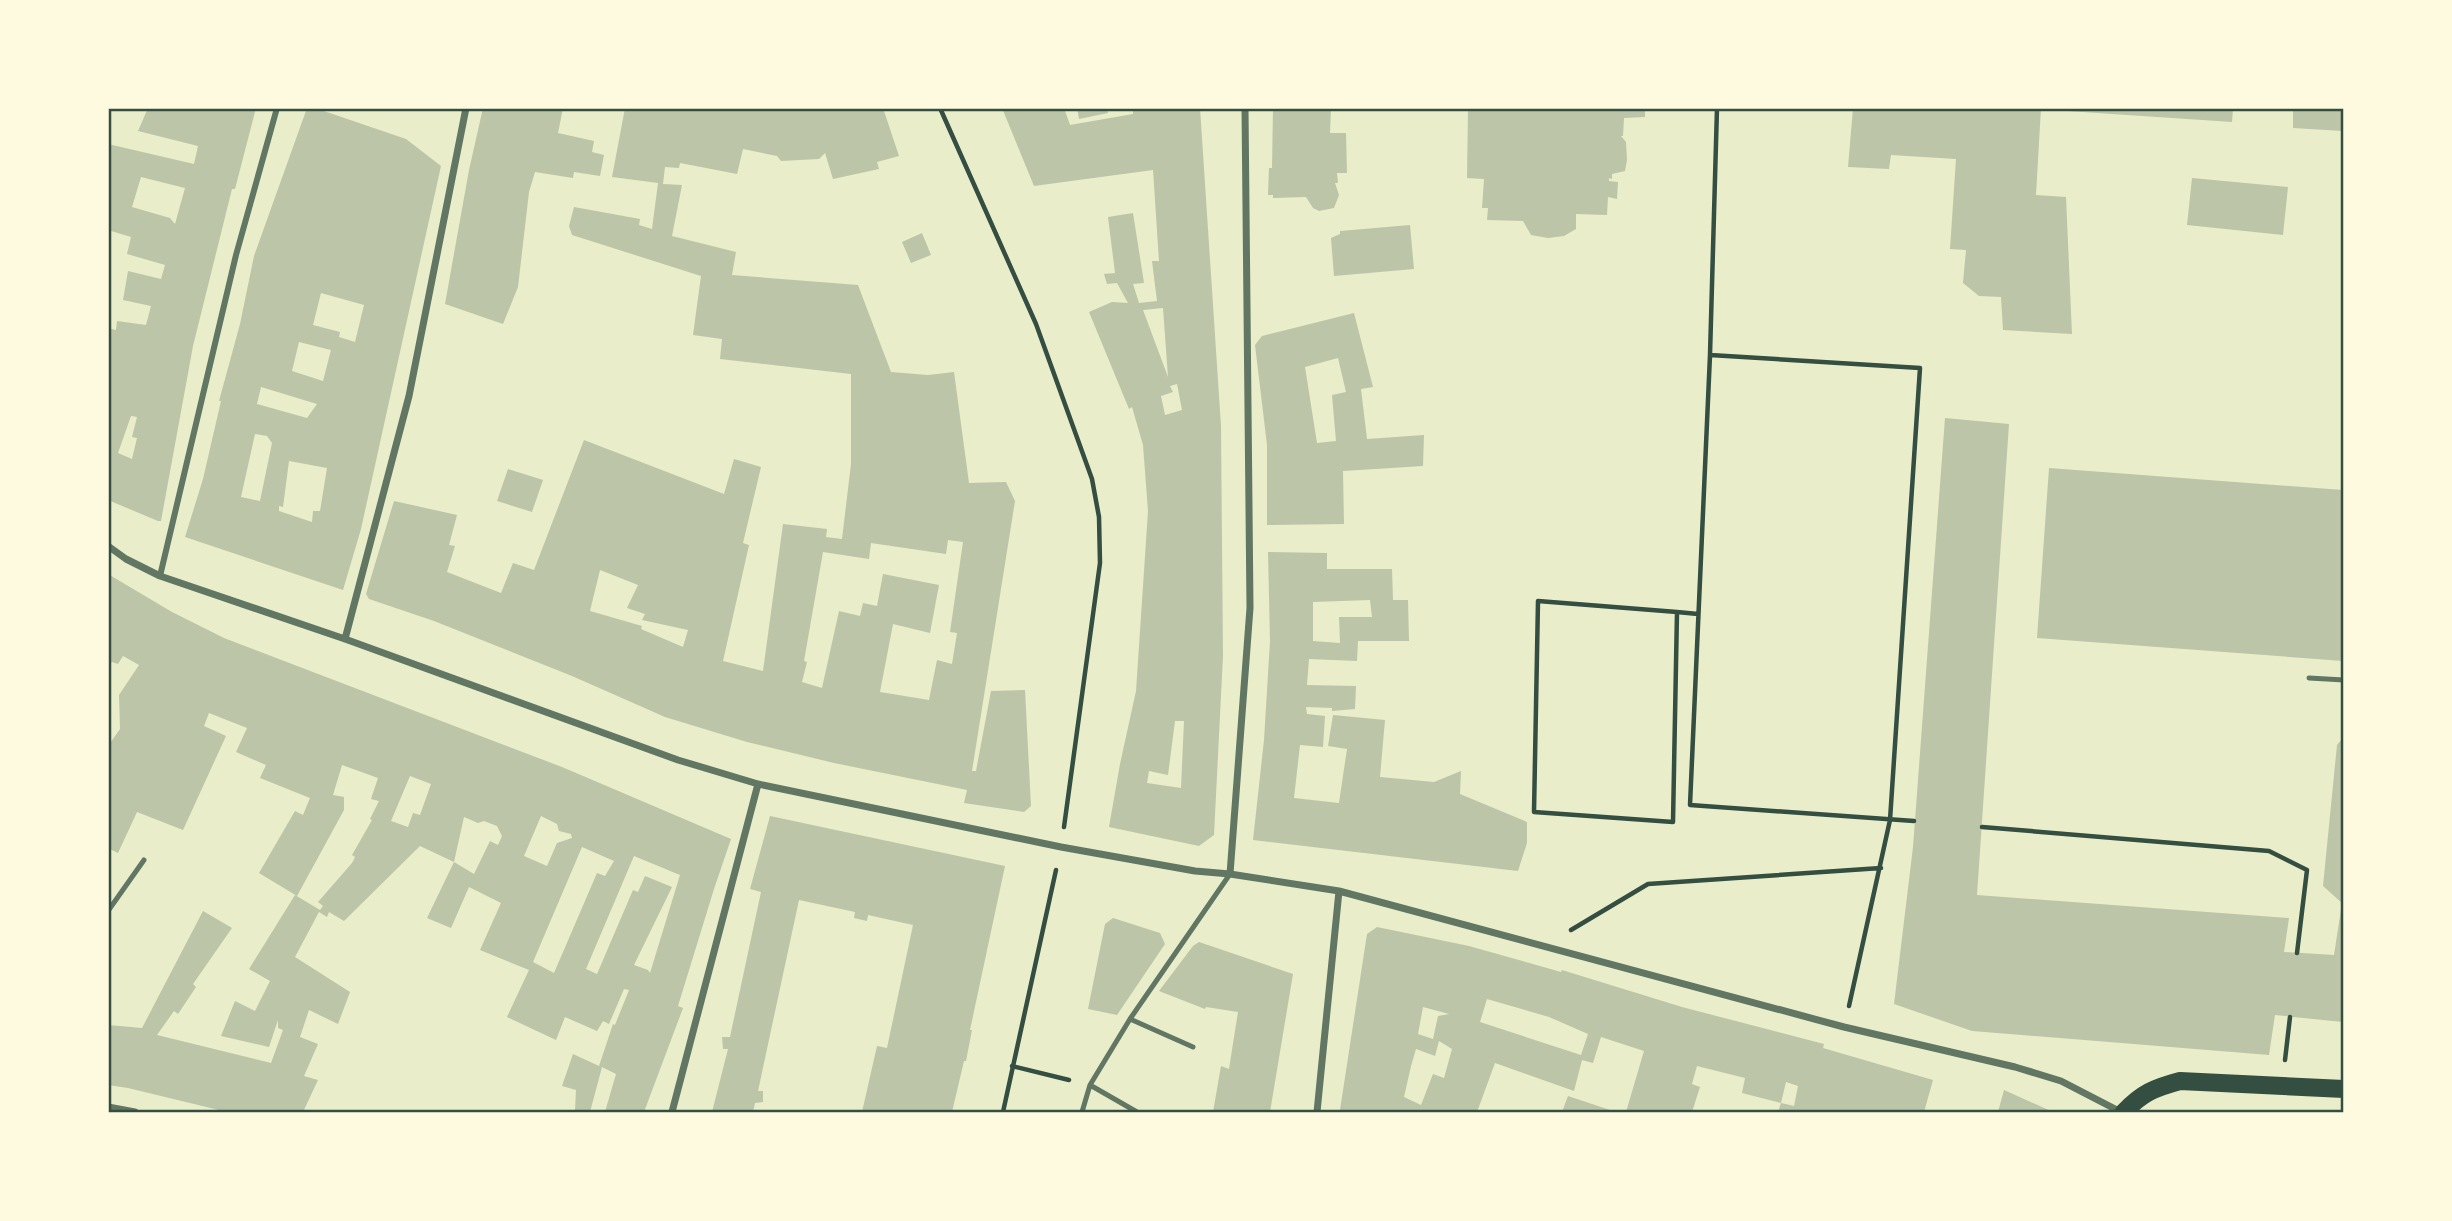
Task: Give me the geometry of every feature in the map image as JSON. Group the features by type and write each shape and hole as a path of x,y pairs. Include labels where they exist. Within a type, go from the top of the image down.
{"main road":[{"path":"2122,1112 2140,1096 2158,1087 2180,1082 2343,1089"}],"street":[{"path":"160,576 236,255 276,108"},
{"path":"345,639 409,396 466,108"},
{"path":"1230,874 1250,608 1245,108"},
{"path":"108,546 126,559 160,576 345,639 678,760 758,784 1195,871 1339,891 1844,1027 2042,1075 2077,1088 2122,1112"},
{"path":"671,1112 758,784"},
{"path":"1317,1112 1339,891"},
{"path":"108,1107 135,1112"}],"lane":[{"path":"2309,678 2343,680"},
{"path":"108,911 144,860"},
{"path":"1082,1112 1090,1085 1130,1019 1230,874"},
{"path":"1130,1019 1193,1047"},
{"path":"1090,1085 1137,1112"}],"path":[{"path":"940,108 1036,324 1093,479 1099,517 1100,563 1061,846 1003,1112"},
{"path":"1717,108 1710,355 1690,805 1914,821"},
{"path":"1710,355 1920,368 1890,820 1844,1027"},
{"path":"1677,612 1673,822 1534,812 1538,601 1677,612 1698,614"},
{"path":"1982,827 2269,850 2307,870 2297,953"},
{"path":"1543,947 1648,884 1881,867"},
{"path":"2283,1086 2290,1017"},
{"path":"1012,1066 1090,1085"}],"building":[{"path":"148,108 256,108 235,189 232,189 193,346 161,521 108,500 108,328 116,330 117,321 146,325 151,306 123,300 128,271 161,279 165,265 127,254 131,237 108,230 108,144 194,164 198,146 138,131","holes":["141,177 185,188 175,224 170,218 132,207","131,416 137,417 132,437 137,438 132,459 118,453"]},
{"path":"307,108 315,108 406,139 441,166 361,529 343,590 185,537 203,479 254,256","holes":["321,293 364,305 355,342 339,337 340,332 313,325","299,342 331,350 323,381 292,371","261,387 317,404 307,418 257,404","255,434 267,436 272,443 260,501 241,497","289,461 327,468 320,511 313,511 312,522 279,511 279,506 283,507"]},
{"path":"483,108 563,108 558,133 594,141 592,152 604,155 600,176 574,172 573,178 535,172 529,192 518,287 503,324 445,304"},
{"path":"625,108 883,108 899,156 877,162 879,169 833,179 825,153 819,159 781,161 777,156 743,149 737,174 680,163 679,168 665,167 663,184 682,185 672,236 736,252 732,275 858,285 891,372 928,375 954,372 969,483 1006,482 1015,501 972,771 976,771 991,691 1025,690 1031,806 1024,812 964,803 967,790 747,742 665,717 572,676 434,621 369,599 366,594 394,501 457,515 449,545 455,546 447,572 501,593 513,563 534,570 584,440 724,494 734,459 761,467 743,543 749,545 723,661 763,671 783,524 827,529 826,537 842,539 851,464 851,374 720,359 722,339 693,335 701,276 572,235 569,226 574,207 640,219 639,225 652,229 658,183 612,177","holes":["948,540 963,542 950,632 957,633 952,664 937,660 929,700 880,692 893,624 930,633 939,585 883,574 877,606 863,603 860,616 839,611 822,688 802,682 823,552 869,559 871,543 946,554","600,570 638,585 627,608 645,614 642,620 688,630 683,647 641,629 642,626 590,611"]},
{"path":"1002,108 1064,108 1070,125 1133,114 1133,108 1200,108 1221,426 1223,656 1214,835 1199,846 1109,827 1136,691 1148,511 1143,445 1132,407 1129,409 1089,312 1112,302 1128,303 1117,283 1107,284 1104,274 1115,273 1108,217 1133,213 1144,283 1133,284 1139,303 1157,301 1152,261 1159,261 1153,170 1034,186","holes":["1163,308 1168,377 1143,310","1177,384 1182,410 1165,415 1161,396 1173,392 1170,386","1175,721 1184,721 1181,788 1147,783 1149,771 1168,775"]},
{"path":"1077,108 1107,108 1108,113 1079,119"},
{"path":"1273,108 1331,108 1330,133 1346,133 1347,173 1337,173 1338,183 1335,183 1339,195 1334,208 1319,211 1313,208 1306,197 1273,198 1273,195 1268,195 1269,168 1272,168"},
{"path":"1468,108 1645,108 1645,117 1624,118 1621,136 1626,142 1627,160 1625,171 1612,174 1612,179 1609,178 1609,181 1618,182 1617,199 1608,197 1607,215 1576,214 1576,229 1564,236 1548,238 1531,235 1523,221 1487,220 1488,208 1482,208 1484,179 1467,178"},
{"path":"1853,108 2041,108 2036,195 2066,197 2072,334 2003,330 2001,297 1979,296 1963,283 1966,250 1950,249 1956,159 1891,155 1889,169 1848,167"},
{"path":"2067,108 2233,108 2232,122 2067,111"},
{"path":"2293,108 2343,108 2343,131 2293,128"},
{"path":"2192,178 2288,187 2283,235 2187,225"},
{"path":"1410,225 1414,269 1334,276 1331,238 1340,234 1340,231"},
{"path":"922,233 931,255 911,263 902,242"},
{"path":"1354,313 1373,387 1361,389 1367,439 1424,435 1423,466 1343,471 1344,524 1267,525 1267,445 1255,345 1262,336","holes":["1338,358 1346,392 1332,395 1336,441 1317,443 1305,367"]},
{"path":"1945,418 2009,424 1977,895 2289,918 2284,952 2334,955 2342,903 2323,886 2337,745 2343,738 2343,1022 2275,1015 2269,1055 1972,1031 1894,1004 1913,847"},
{"path":"2049,468 2343,490 2343,661 2037,638"},
{"path":"508,469 543,480 532,512 497,501"},
{"path":"1268,552 1327,553 1327,569 1392,569 1393,600 1408,600 1409,641 1358,641 1357,661 1309,659 1307,685 1356,686 1355,709 1332,711 1332,708 1306,707 1307,714 1325,716 1323,747 1300,745 1294,798 1339,803 1347,749 1328,746 1333,715 1385,720 1380,777 1434,782 1461,771 1460,794 1527,822 1527,843 1518,871 1253,840 1264,740 1270,641","holes":["1370,600 1372,617 1339,617 1340,643 1313,641 1313,602"]},
{"path":"108,574 172,612 224,638 562,767 731,839 678,1006 683,1008 644,1112 605,1112 616,1074 602,1067 590,1112 575,1111 576,1090 562,1086 573,1054 599,1066 613,1024 615,1025 629,990 624,989 609,1024 603,1021 597,1031 565,1017 556,1040 507,1017 529,970 480,950 501,903 469,887 451,928 427,918 454,862 420,846 344,921 329,912 327,917 319,912 295,957 350,992 338,1024 309,1010 300,1037 318,1044 304,1076 318,1080 303,1112 227,1112 108,1085 108,1025 142,1028 203,911 232,928 193,984 196,987 178,1014 174,1011 157,1035 271,1063 283,1030 278,1028 278,1020 269,1047 221,1036 235,1001 255,1011 270,981 249,969 295,895 320,910 323,906 318,902 352,863 355,857 352,855 372,820 370,819 379,801 371,799 378,778 342,765 333,795 344,797 344,810 297,896 259,873 295,811 303,815 310,798 260,778 266,765 236,752 247,728 209,713 204,726 226,736 183,830 137,812 118,853 108,848 108,746 120,729 119,695 139,665 123,656 118,664 112,662 108,665","holes":["410,776 431,784 420,815 413,813 408,827 391,821","541,816 557,824 559,831 571,834 572,838 557,843 547,866 524,856","464,817 478,823 484,821 497,826 502,836 498,845 490,841 474,874 454,862","582,847 614,861 605,876 597,873 554,973 533,962","634,856 680,875 650,973 634,965 672,887 645,876 638,892 633,890 597,974 586,969"]},
{"path":"770,816 1005,866 970,1030 966,1061 952,1112 862,1112 877,1046 887,1048 913,925 868,915 867,921 854,918 855,912 799,900 758,1091 763,1091 763,1102 755,1103 753,1112 712,1112 728,1049 723,1049 722,1037 730,1037 761,892 750,889"},
{"path":"1113,918 1160,933 1165,944 1117,1015 1088,1009 1105,924"},
{"path":"1377,927 1469,946 1561,972 1562,970 1682,1007 1824,1044 1823,1048 1933,1080 1924,1112 1778,1112 1781,1103 1742,1093 1745,1078 1697,1066 1692,1084 1700,1087 1692,1112 1626,1112 1644,1051 1601,1037 1593,1063 1582,1060 1574,1091 1495,1063 1477,1112 1340,1110 1367,934","holes":["1487,999 1549,1017 1588,1034 1581,1055 1480,1022","1423,1007 1449,1014 1438,1016 1433,1039 1418,1034","1439,1041 1452,1049 1444,1078 1433,1074 1421,1105 1404,1097 1416,1049 1435,1056","1786,1082 1798,1086 1794,1106 1781,1103"]},
{"path":"1199,942 1293,974 1270,1112 1213,1112 1221,1066 1229,1069 1238,1012 1205,1009 1159,991 1193,946"},
{"path":"2004,1090 2053,1112 1998,1112"},
{"path":"1568,1096 1616,1112 1562,1112"}]}
